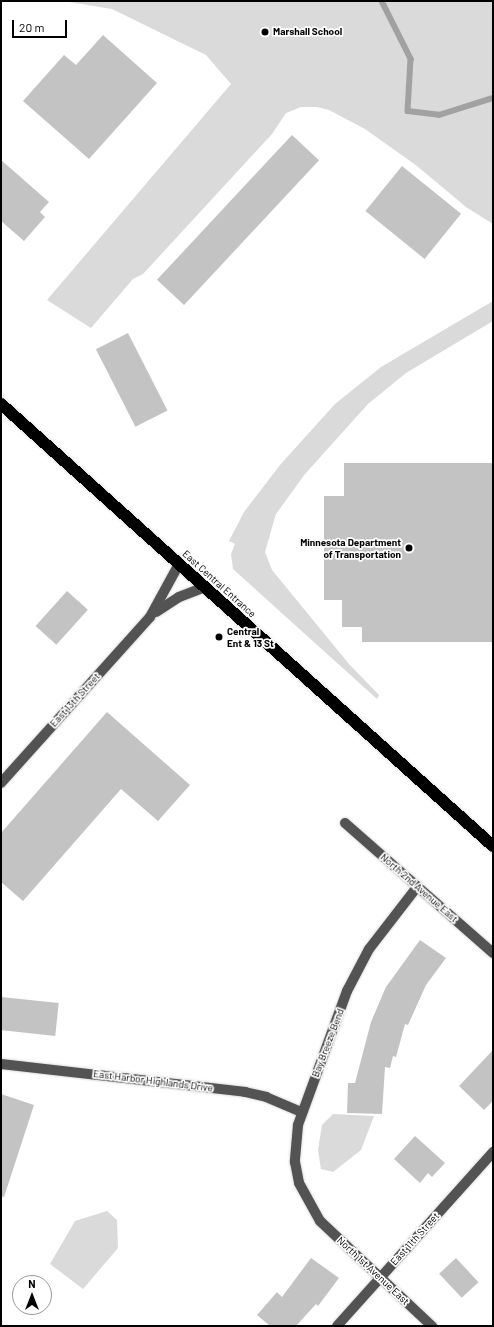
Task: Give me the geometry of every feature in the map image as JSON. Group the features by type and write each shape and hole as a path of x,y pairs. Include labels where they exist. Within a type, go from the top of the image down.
{"highway":[{"name":"East Central Entrance","path":"1,404 493,846"}],"street":[{"name":"East 13th Street","path":"150,617 179,564"},
{"name":"East 13th Street","path":"1,783 150,617 171,601 205,587"},
{"name":"North 2nd Avenue East","path":"345,823 417,888 493,953"},
{"name":"Bay Breeze Bend","path":"315,1215 299,1183 295,1162 298,1125 302,1112 357,970 384,927 417,888"},
{"name":"East Harbor Highlands Drive","path":"1,1064 245,1092 266,1097 302,1112"},
{"name":"East 11th Street","path":"337,1326 493,1152"},
{"name":"North 1st Avenue East","path":"315,1215 432,1326"}],"shaded area":[{"path":"63,1 493,1 493,224 466,207 417,166 365,129 329,110 317,107 301,107 286,113 272,134 143,274 133,279 91,328 47,300 231,84 206,55 112,9"},
{"path":"493,301 493,321 406,373 368,404 305,474 276,514 265,552 272,570 349,664 379,695 377,699 233,569 231,554 235,544 229,541 244,512 280,465 335,404 381,367"},
{"path":"333,1114 374,1116 361,1150 333,1172 321,1169 318,1150 322,1125"},
{"path":"107,1211 117,1220 118,1248 83,1289 50,1264 75,1221"}],"building":[{"path":"103,35 157,83 89,159 23,101 64,55 76,65"},
{"path":"292,135 319,160 184,305 157,280"},
{"path":"1,160 49,202 40,212 45,217 24,241 1,221"},
{"path":"402,166 461,214 425,259 365,211"},
{"path":"128,333 167,411 135,427 96,349"},
{"name":"Minnesota Department of Transportation","path":"344,463 493,463 493,642 362,642 362,627 342,627 342,600 324,600 324,496 344,496"},
{"path":"67,591 88,610 56,645 36,626"},
{"path":"107,712 190,785 158,821 121,789 23,901 1,882 1,833"},
{"path":"420,940 446,958 426,985 408,1025 405,1024 396,1057 393,1056 390,1068 385,1067 382,1114 347,1113 348,1083 355,1083 371,1022 386,987"},
{"path":"1,997 59,1003 55,1036 1,1030"},
{"path":"493,1050 493,1101 484,1110 459,1086"},
{"path":"1,1094 34,1105 4,1197 1,1196"},
{"path":"415,1136 445,1163 432,1177 428,1173 420,1183 394,1159"},
{"path":"311,1258 339,1278 318,1306 316,1304 296,1326 270,1326 257,1315 277,1292 282,1297"},
{"path":"456,1258 479,1282 462,1298 439,1274"}],"waterway":[{"path":"382,1 411,59 408,111 439,115 493,98"}],"place":[{"name":"Marshall School","path":"265,32"},
{"name":"Minnesota Department of Transportation","path":"409,548"},
{"name":"Central Ent & 13 St","path":"219,637"}]}
